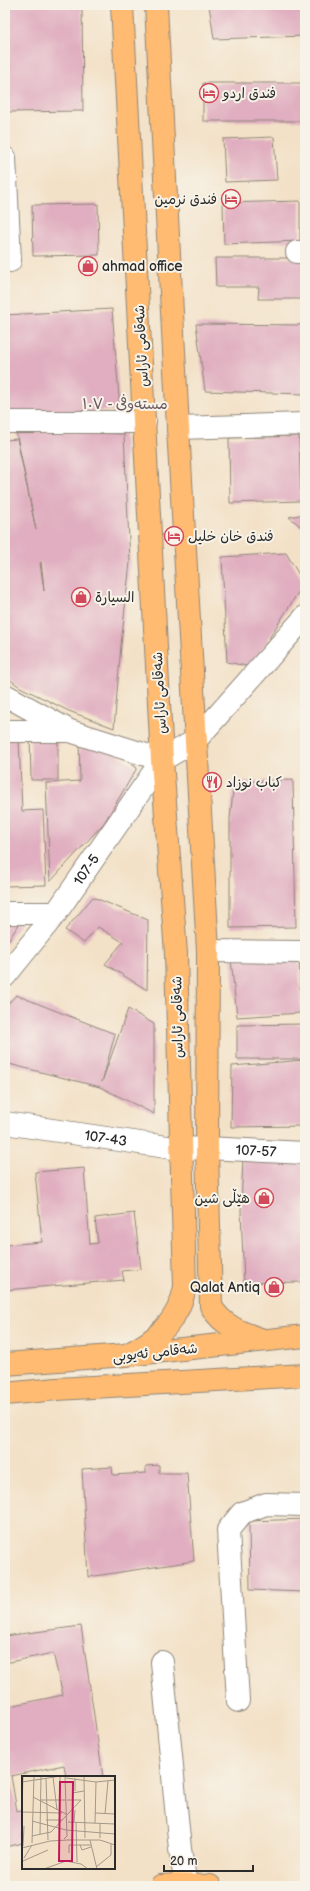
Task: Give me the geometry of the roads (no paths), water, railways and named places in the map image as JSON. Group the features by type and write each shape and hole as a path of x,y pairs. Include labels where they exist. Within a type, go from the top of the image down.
{"main road":[{"name":"شەقامی ئاراس","path":"122,5 162,760 176,954 180,1149 185,1288 183,1297 174,1317 160,1335 150,1343 126,1355"},
{"path":"156,5 178,428 208,950 207,1148 211,1306 215,1314 239,1332 263,1340"},
{"name":"شەقامی ئەیوبی","path":"5,1364 126,1355 305,1336"},
{"name":"شەقامی ئەیوبی","path":"5,1394 305,1375"},
{"path":"162,1886 210,1886"}],"street":[{"path":"5,158 10,261"},
{"path":"5,422 145,422"},
{"path":"178,428 305,424"},
{"path":"5,695 70,731 162,760 196,740 305,616"},
{"path":"5,731 70,731"},
{"name":"107-5","path":"5,976 56,913 162,760"},
{"path":"5,912 56,913"},
{"path":"208,950 305,952"},
{"name":"107-43","path":"5,1123 180,1149 207,1148"},
{"name":"107-57","path":"207,1148 305,1153"},
{"path":"238,1701 228,1530 242,1512 266,1504 305,1504"},
{"path":"162,1662 180,1849 186,1885"}],"place":[{"name":"فندق اردو","path":"209,93"},
{"name":"فندق نرمين","path":"231,199"},
{"name":"ahmad office","path":"88,266"},
{"name":"فندق خان خليل","path":"174,536"},
{"name":"السيارة","path":"81,597"},
{"name":"كباب نوزاد","path":"212,782"},
{"name":"هێڵی شین","path":"264,1198"},
{"name":"Qalat Antiq","path":"274,1287"}],"district":[{"name":"مستەوفی - ١٠٧","path":"125,404"}]}
